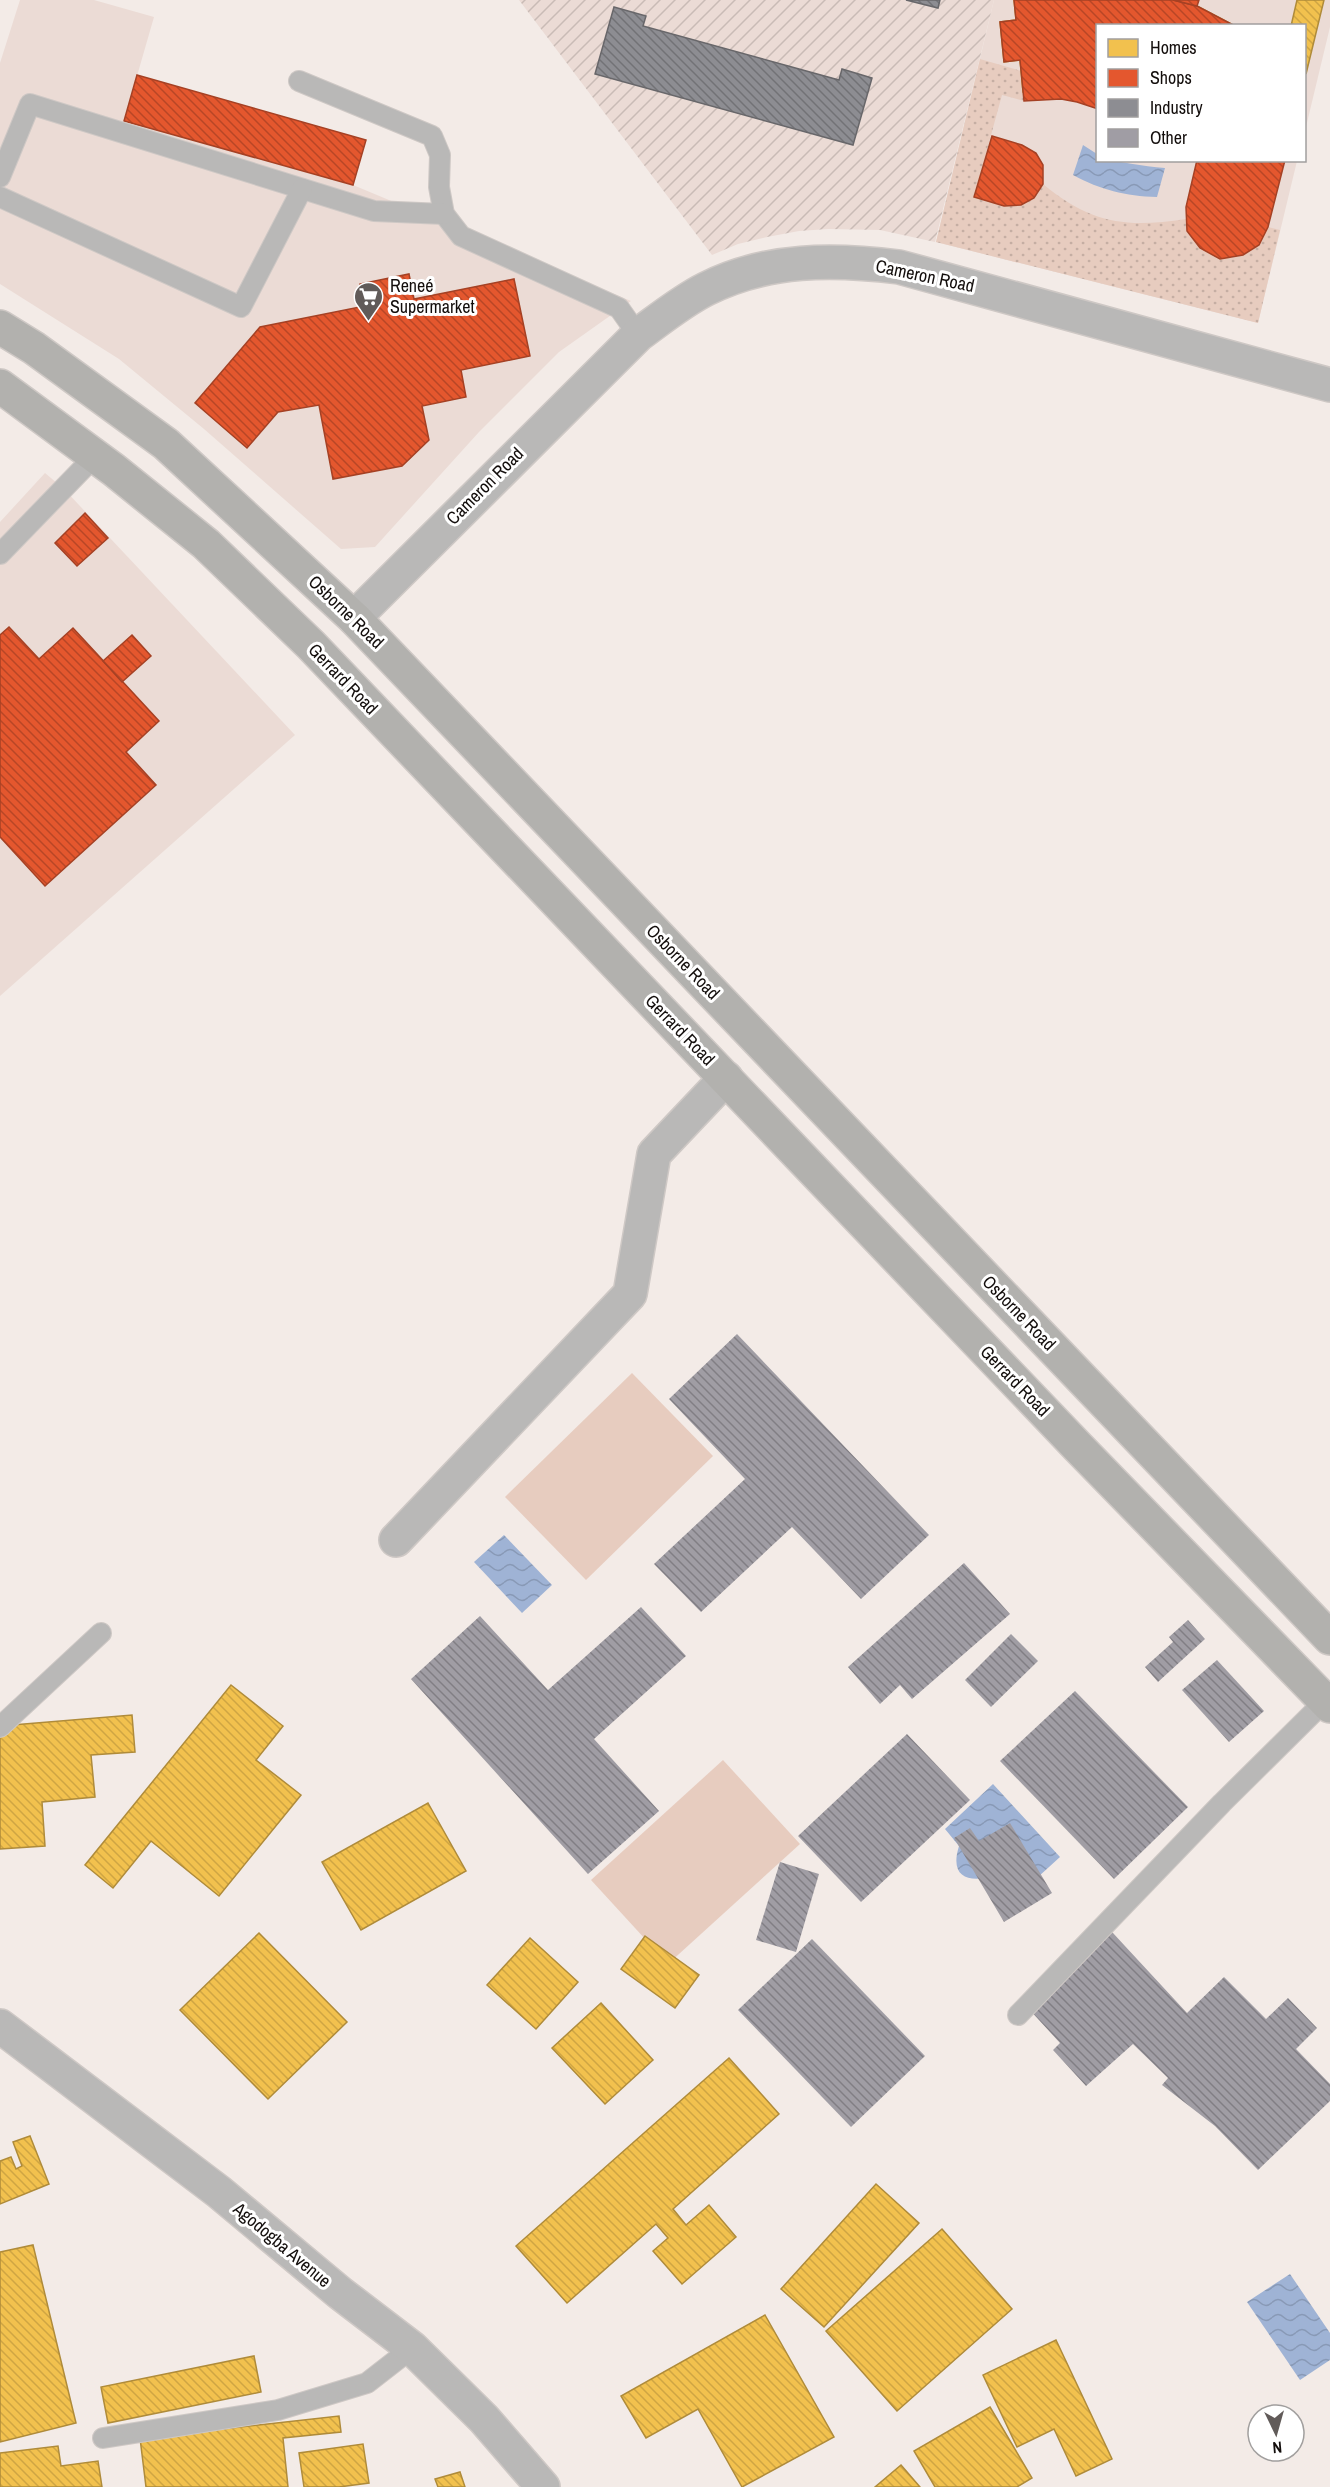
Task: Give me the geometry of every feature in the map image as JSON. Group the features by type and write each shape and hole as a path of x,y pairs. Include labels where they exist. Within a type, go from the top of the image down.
{"main road":[{"name":"Osborne Road","path":"0,327 34,348 166,444 354,618 1330,1638"},
{"name":"Gerrard Road","path":"0,386 95,456 206,544 310,645 1077,1446 1327,1703"}],"street":[{"name":"Cameron Road","path":"354,618 638,335 679,306 728,279 791,264 825,261 860,262 899,267 1330,385"},
{"path":"396,1540 630,1294 654,1154 726,1078"},
{"name":"Agodogba Avenue","path":"0,2026 219,2193 340,2293 412,2348 484,2419 543,2487"}],"lane":[{"path":"299,81 432,136 440,155 439,186 444,214 462,236 620,308 638,335"},
{"path":"0,177 30,104 374,211 444,214"},
{"path":"0,197 241,307 302,189"},
{"path":"0,554 95,456"},
{"path":"0,1727 101,1634"},
{"path":"1018,2015 1222,1803 1327,1703"},
{"path":"103,2438 278,2410 367,2384 412,2348"}],"shaded area":[{"path":"20,0 94,0 154,17 124,121 353,185 631,301 559,352 479,432 375,547 341,549 204,429 119,359 0,284 0,63"},
{"path":"519,0 994,0 935,242 880,230 828,229 767,237 738,244 712,255"},
{"path":"994,0 1330,0 1330,27 1306,127 1306,24 1096,24 1096,162 1297,162 1258,323 936,242"},
{"path":"980,59 1021,71 1024,101 1002,95 974,197 1013,206 1028,200 1043,184 1077,208 1110,220 1145,223 1186,219 1195,242 1204,250 1226,258 1238,257 1249,252 1260,242 1268,227 1280,230 1258,323 936,242"},
{"path":"45,473 64,489 295,735 0,996 0,522"},
{"path":"632,1373 713,1456 586,1580 505,1497"},
{"path":"723,1760 800,1844 668,1964 591,1880"}],"water":[{"path":"1083,145 1096,153 1096,162 1122,162 1165,168 1157,197 1114,191 1093,185 1073,175"},
{"path":"504,1535 552,1585 522,1613 474,1562"},
{"path":"993,1784 1060,1857 1015,1898 994,1876 977,1879 963,1876 957,1865 959,1846 945,1829"},
{"path":"1290,2274 1330,2333 1330,2360 1300,2380 1247,2302"}],"building: Homes":[{"path":"1014,0 1173,0 1197,6 1231,24 1096,24 1096,98 1072,90 1023,92 1020,60 1004,62 1000,22 1016,20"},
{"path":"1297,0 1324,0 1306,74 1306,24 1291,24"},
{"path":"231,1685 283,1726 256,1760 301,1795 219,1896 151,1841 113,1888 85,1865"},
{"path":"132,1715 135,1752 91,1755 95,1797 42,1802 45,1846 0,1849 0,1726"},
{"path":"428,1803 466,1871 361,1930 322,1862"},
{"path":"259,1933 347,2022 268,2099 180,2010"},
{"path":"645,1936 699,1975 675,2008 621,1969"},
{"path":"530,1938 578,1982 536,2029 487,1985"},
{"path":"601,2003 653,2060 605,2104 552,2048"},
{"path":"729,2058 779,2114 673,2209 686,2225 709,2205 736,2237 682,2284 653,2251 668,2238 656,2224 567,2303 516,2246"},
{"path":"30,2136 49,2184 0,2204 0,2161 11,2157 16,2169 22,2166 13,2142"},
{"path":"876,2184 919,2223 824,2327 781,2289"},
{"path":"942,2229 1012,2309 897,2411 826,2331"},
{"path":"33,2245 76,2423 0,2442 0,2252"},
{"path":"765,2315 834,2437 742,2487 698,2409 646,2438 621,2396"},
{"path":"1056,2340 1112,2459 1076,2476 1054,2429 1017,2447 983,2375"},
{"path":"254,2356 261,2392 108,2423 101,2387"},
{"path":"990,2407 1032,2478 1017,2487 935,2487 914,2451"},
{"path":"339,2416 341,2432 283,2438 288,2487 146,2487 140,2438"},
{"path":"363,2444 369,2483 339,2487 304,2487 299,2453"},
{"path":"58,2446 61,2466 98,2461 102,2487 0,2487 0,2453"},
{"path":"901,2465 920,2487 875,2487"},
{"path":"460,2472 465,2487 438,2487 435,2479"}],"building: Shops":[{"path":"1014,0 1173,0 1197,6 1231,24 1096,24 1096,108 1061,99 1024,101 1020,60 1004,62 1000,22 1016,20"},
{"path":"1173,0 1199,0 1197,6"},
{"path":"137,75 366,140 353,185 124,121"},
{"path":"992,136 1022,145 1036,153 1043,165 1043,184 1034,198 1021,205 1004,206 974,197"},
{"path":"1197,162 1284,162 1268,227 1259,245 1243,255 1220,259 1200,248 1187,231 1186,207"},
{"path":"409,274 414,299 514,279 530,356 461,370 466,397 422,406 429,440 402,466 333,479 319,405 278,412 247,448 195,403 260,327 365,306 360,284"},
{"path":"85,513 108,538 77,566 55,543"},
{"path":"9,627 39,659 73,628 159,721 126,752 156,785 45,886 0,837 0,635"},
{"path":"132,635 151,656 122,682 103,661"}],"building: Industry":[{"path":"906,0 940,0 938,8"},
{"path":"614,7 646,16 643,26 839,80 842,69 872,78 853,145 595,74"}],"building: Other":[{"path":"737,1334 929,1535 861,1599 792,1527 701,1612 654,1564 745,1479 669,1399"},
{"path":"964,1563 1010,1614 912,1699 900,1685 880,1704 848,1667"},
{"path":"641,1607 686,1656 594,1739 659,1811 588,1874 411,1679 480,1616 548,1690"},
{"path":"1188,1620 1205,1639 1158,1682 1145,1667 1173,1642 1169,1637"},
{"path":"1011,1634 1038,1661 991,1707 965,1680"},
{"path":"1217,1660 1264,1711 1229,1742 1182,1690"},
{"path":"1075,1691 1188,1807 1114,1879 1000,1761"},
{"path":"907,1734 970,1800 861,1902 798,1836"},
{"path":"1010,1823 1052,1893 1004,1922 954,1838 970,1828 979,1841"},
{"path":"780,1862 819,1874 796,1952 756,1940"},
{"path":"1112,1932 1187,2013 1224,1977 1266,2019 1288,1998 1317,2028 1296,2049 1330,2084 1330,2101 1258,2170 1215,2126 1162,2085 1168,2078 1133,2044 1086,2086 1053,2050 1060,2043 1028,2008"},
{"path":"812,1939 925,2056 851,2127 738,2010"}],"place":[{"name":"Reneé Supermarket","path":"369,322"}]}
